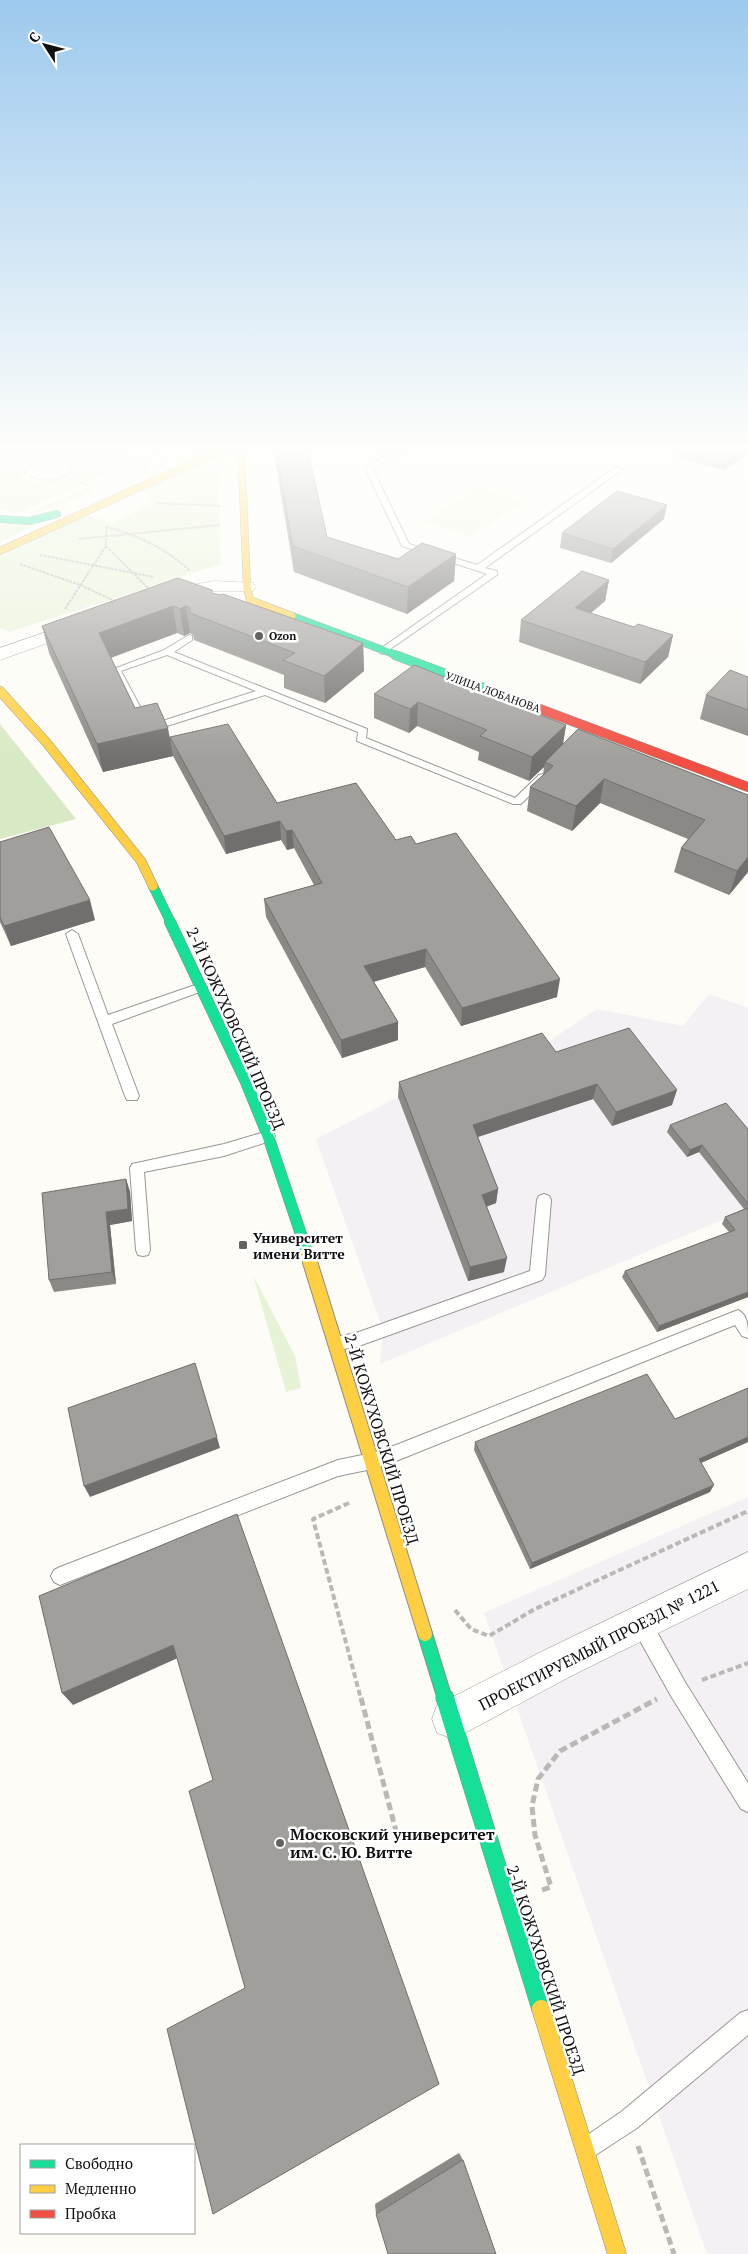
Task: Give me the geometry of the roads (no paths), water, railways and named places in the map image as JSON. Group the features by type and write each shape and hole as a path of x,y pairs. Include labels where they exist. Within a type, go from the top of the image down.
{"street":[{"path":"152,596 215,586 246,597 244,551"},
{"name":"УЛИЦА ЛОБАНОВА","path":"246,597 588,732 748,787"},
{"path":"0,654 97,619"},
{"name":"2-Й КОЖУХОВСКИЙ ПРОЕЗД","path":"0,691 46,742 141,861 246,1082 268,1136 336,1343 617,2254"},
{"name":"ПРОЕКТИРУЕМЫЙ ПРОЕЗД № 1221","path":"451,1719 560,1662 748,1570"}],"lane":[{"path":"384,651 494,573 423,551"},
{"path":"479,568 503,551"},
{"path":"189,638 167,652 116,670 147,729 264,692"},
{"path":"167,652 363,731 362,739 517,802 552,768"},
{"path":"72,934 132,1096"},
{"path":"105,1020 201,987"},
{"path":"143,1250 137,1168 224,1150 268,1136"},
{"path":"336,1343 356,1340 537,1276 544,1200"},
{"path":"60,1576 338,1468 372,1462 738,1317 748,1331"},
{"path":"641,1623 678,1689 748,1802"},
{"path":"586,2150 629,2120 748,2021"}],"place":[{"name":"Ozon","path":"259,636"},
{"name":"Университет имени Витте","path":"243,1245"},
{"name":"Московский университет им. С. Ю. Витте","path":"280,1843"}]}
